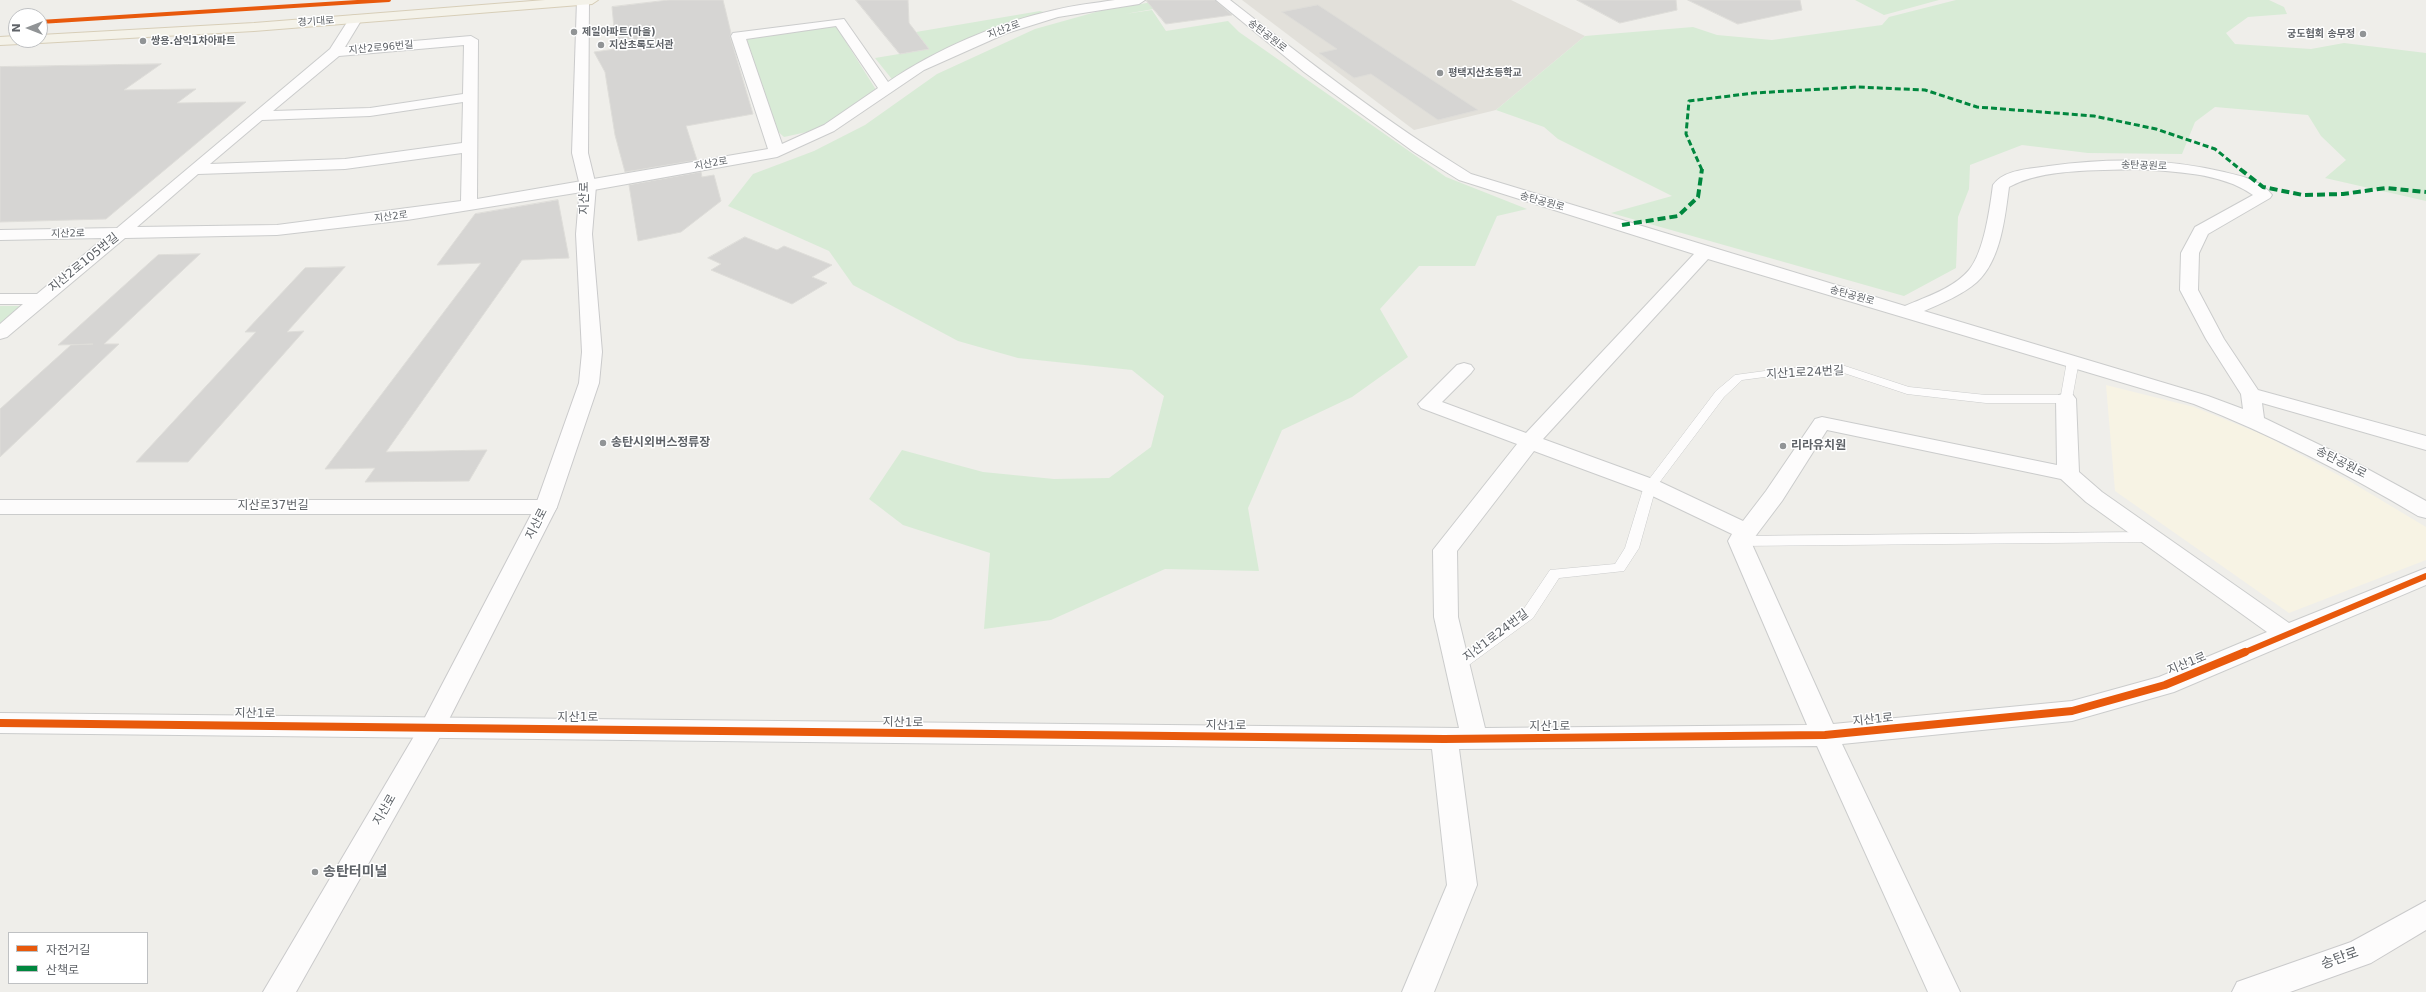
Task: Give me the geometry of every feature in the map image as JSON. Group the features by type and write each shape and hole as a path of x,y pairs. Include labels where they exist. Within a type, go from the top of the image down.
{"main road":[{"name":"경기대로","path":"48,27 468,0"},
{"name":"경기대로","path":"48,38 356,19 586,0"}],"street":[{"name":"지산로","path":"279,992 432,728 546,507 589,383 592,352 584,234 588,186 580,153 586,0"},
{"name":"지산2로","path":"0,235 276,230 398,216 469,205 588,186 777,152 829,128 919,67 1002,30 1056,13 1139,0"},
{"name":"송탄공원로","path":"1222,0 1308,69 1420,149 1465,177 1705,252 2076,361 2073,362 2201,400 2254,420 2379,483 2426,511"},
{"path":"334,52 356,19"},
{"path":"777,152 738,36 840,22 886,90"},
{"name":"지산2로96번길","path":"122,232 194,169 334,52 471,40 469,97 469,205"},
{"path":"258,116 370,112 469,97"},
{"path":"194,169 345,164 469,147"},
{"name":"송탄공원로","path":"1907,312 1947,294 1976,273 1989,242 1998,211 2001,185 2019,175 2070,168 2136,164 2185,168 2245,182 2264,195 2201,231 2190,253 2189,290 2215,339 2251,394"},
{"name":"지산2로105번길","path":"0,299 41,299 122,232"},
{"name":"지산1로24번길","path":"1474,738 1446,617 1445,550 1531,440 1705,252"},
{"path":"0,333 41,299"},
{"path":"1464,369 1428,404 1531,440 1650,486 1743,536 1825,735 1944,992"},
{"path":"2254,420 2251,394 2426,443"},
{"path":"2066,399 2068,474"},
{"path":"1743,536 1774,496 1822,423 2068,474 2094,497 2286,634"},
{"name":"지산로37번길","path":"0,507 546,507"},
{"name":"지산1로","path":"0,723 1444,739 1825,735 2072,711 2165,684 2426,576"},
{"path":"1418,992 1462,885 1444,739"},
{"name":"송탄로","path":"2248,992 2360,953 2426,914"}],"lane":[{"path":"2066,399 2073,362"},
{"name":"지산1로24번길","path":"1457,666 1528,614 1555,574 1619,568 1632,548 1650,486 1720,394 1740,377 1787,371 1845,369 1907,390 1986,399 2066,399"},
{"path":"1743,536 2150,537"}],"shaded area":[{"name":"평택지산초등학교","path":"1242,0 1511,0 1585,36 1496,110 1414,130"},
{"path":"2106,385 2194,407 2264,435 2351,482 2426,527 2426,560 2289,613 2115,491"}],"green space":[{"path":"1165,0 1205,0 1125,14 1152,10 1166,31 1228,21 1239,32 1446,177 1527,209 1497,216 1475,266 1419,266 1380,309 1408,357 1352,397 1282,430 1248,508 1259,571 1165,569 1051,620 984,629 990,553 903,525 869,499 902,450 983,472 1054,479 1109,478 1151,447 1164,396 1132,370 1018,358 958,341 853,285 829,251 728,206 753,174 814,151 865,125 937,74 1035,29 1103,10"},
{"path":"1855,0 1939,0 1884,15"},
{"path":"1956,0 2269,0 2284,7 2287,14 2248,17 2226,33 2235,44 2311,49 2344,43 2426,53 2426,201 2325,178 2346,160 2321,136 2308,115 2215,107 2195,122 2182,154 2088,153 2022,145 1970,165 1969,189 1958,217 1956,268 1904,296 1611,213 1672,196 1558,139 1544,127 1496,110 1585,36 1693,27 1717,35 1772,40 1882,25 1889,17"},
{"path":"1040,11 1044,12 1044,15 895,83 875,58 929,49 916,32"},
{"path":"836,26 878,93 816,130 784,137 775,129 746,38"},
{"path":"0,306 28,306 0,329"}],"building":[{"path":"669,0 723,0 731,33 730,36 753,114 686,126 697,160 625,172 615,135 605,72 594,52 616,49 612,7"},
{"path":"856,0 908,0 909,23 929,49 900,54"},
{"path":"1146,0 1215,0 1232,15 1166,24"},
{"path":"1577,0 1676,0 1677,10 1620,23"},
{"path":"1688,0 1800,0 1802,10 1738,24"},
{"path":"1318,5 1478,110 1438,120 1371,74 1354,78 1319,53 1337,49 1282,12"},
{"path":"161,64 124,90 196,89 177,103 246,102 106,219 0,222 0,67"},
{"path":"701,172 702,177 714,175 721,201 681,232 638,241 629,185"},
{"path":"558,200 569,258 522,260 386,452 487,450 469,481 365,482 375,468 325,469 481,263 437,265 475,214"},
{"path":"745,237 777,250 784,246 832,265 812,277 827,283 792,304 711,270 721,264 708,258"},
{"path":"200,254 104,344 119,344 0,457 0,409 71,345 93,344 58,345 158,255"},
{"path":"345,267 287,332 304,331 188,462 136,462 256,332 245,332 305,268"}],"marked path":[{"path":"1622,225 1678,216 1698,197 1702,169 1686,134 1689,101 1754,93 1857,87 1925,90 1977,107 2094,116 2156,129 2215,149 2263,187 2303,195 2343,194 2386,188 2426,192"}],"cycle path":[{"path":"48,21 389,0"},
{"path":"0,723 1444,739 1825,735 2072,711 2165,685 2426,576"}],"place":[{"name":"제일아파트(마을)","path":"574,32"},
{"name":"궁도협회 송무정","path":"2363,34"},
{"name":"쌍용.삼익1차아파트","path":"143,41"},
{"name":"지산초록도서관","path":"601,45"},
{"name":"평택지산초등학교","path":"1440,73"},
{"name":"송탄시외버스정류장","path":"603,443"},
{"name":"리라유치원","path":"1783,446"},
{"name":"송탄터미널","path":"315,872"}]}
